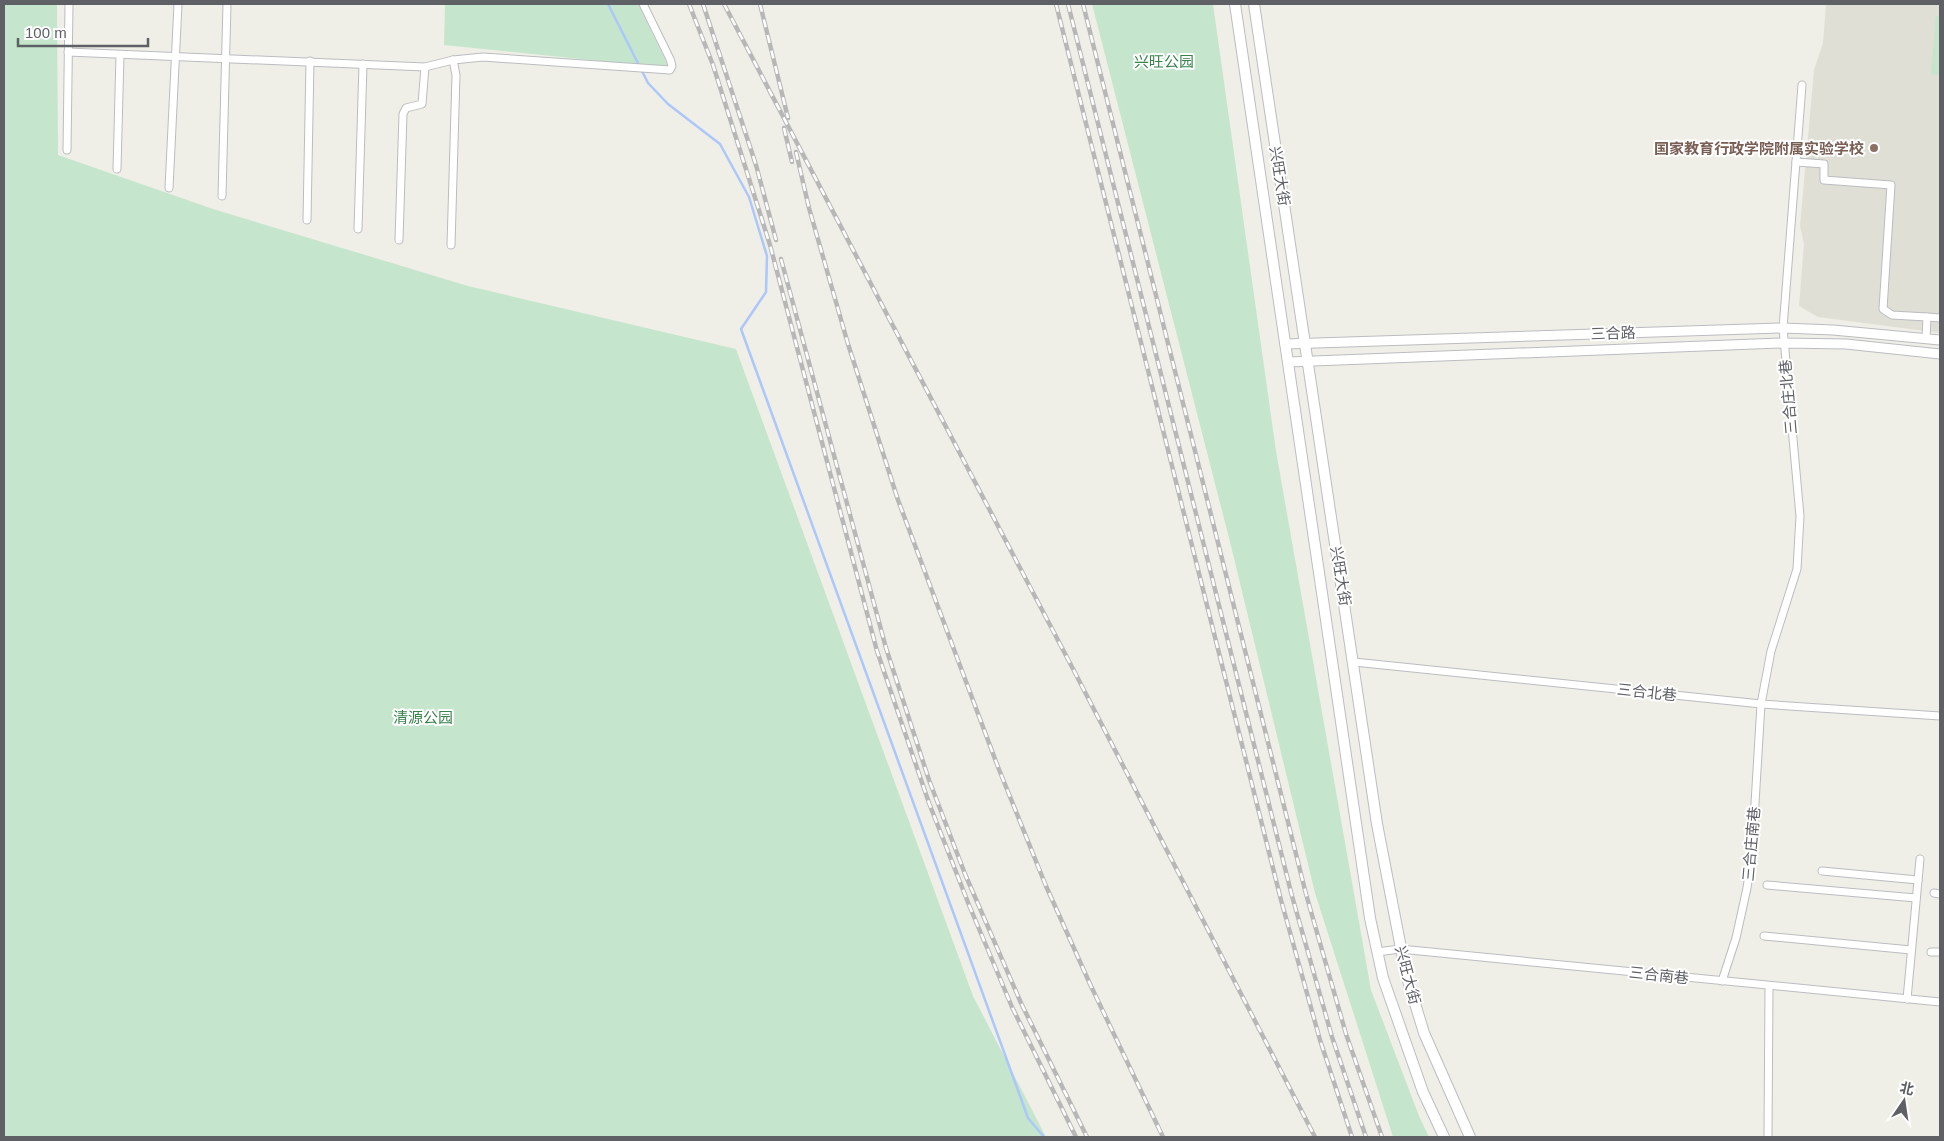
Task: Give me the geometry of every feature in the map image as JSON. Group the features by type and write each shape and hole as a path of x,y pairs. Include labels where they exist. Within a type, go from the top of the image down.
{"main road":[{"name":"兴旺大街","path":"1235,4 1370,918 1383,978 1423,1092 1444,1137"},
{"name":"兴旺大街","path":"1254,4 1377,824 1400,950 1424,1033 1470,1137"}],"street":[{"path":"67,150 68,4"},
{"path":"169,188 178,4"},
{"path":"222,196 227,4"},
{"path":"68,52 175,58 310,61 425,67 453,60 483,57 670,70 672,66 670,60 643,4"},
{"path":"117,169 120,54"},
{"path":"451,245 456,75 453,60"},
{"path":"307,220 310,61"},
{"path":"358,229 363,64"},
{"path":"399,240 404,114 406,108 422,104 425,67"},
{"name":"三合庄北巷","path":"1761,704 1771,651 1797,569 1799,546 1800,516 1783,328 1802,85"},
{"path":"1796,162 1824,164 1824,180 1891,185 1883,309 1892,315 1940,318"},
{"path":"1926,317 1926,338"},
{"name":"三合路","path":"1285,344 1783,328 1833,330 1940,340"},
{"name":"三合路","path":"1288,362 1783,343 1846,344 1940,354"},
{"name":"三合北巷","path":"1354,662 1761,704 1940,716"},
{"name":"三合庄南巷","path":"1722,981 1736,938 1752,853 1761,704"},
{"path":"1907,999 1920,859"},
{"path":"1822,871 1918,880"},
{"path":"1767,885 1916,898"},
{"path":"1764,936 1911,950"},
{"name":"三合南巷","path":"1377,952 1400,950 1940,1002"},
{"path":"1931,952 1940,952"},
{"path":"1768,1137 1769,986"}],"shaded area":[{"name":"国家教育行政学院附属实验学校","path":"1826,4 1940,4 1940,333 1818,317 1799,306 1804,244 1800,226 1814,70 1823,43"}],"green space":[{"name":"清源公园","path":"4,4 57,4 58,155 213,209 468,286 736,349 973,996 1046,1137 4,1137"},
{"path":"445,4 638,4 669,68 444,45"},
{"name":"兴旺公园","path":"1092,4 1213,4 1276,451 1371,990 1419,1116 1429,1137 1393,1137 1315,893 1231,546"},
{"path":"1936,16 1940,16 1940,75 1931,74"}],"waterway":[{"path":"608,4 648,83 668,104 720,144 749,197 767,256 766,292 741,329 1028,1118 1044,1137"}],"railway":[{"path":"689,4 713,65 770,245 877,651 929,803 969,905 1012,1007 1076,1137"},
{"path":"703,4 756,165 776,240"},
{"path":"724,4 1071,665 1315,1137"},
{"path":"760,4 788,118"},
{"path":"1056,4 1281,900 1320,1040 1352,1137"},
{"path":"1068,4 1292,896 1332,1037 1366,1137"},
{"path":"1083,4 1306,894 1346,1034 1382,1137"},
{"path":"784,128 792,162"},
{"path":"796,152 809,208 848,344 898,500 998,767 1046,886 1090,984 1163,1137"},
{"path":"781,259 886,648 929,780 965,874 1021,1003 1087,1137"}],"place":[{"name":"国家教育行政学院附属实验学校","path":"1874,148"}]}
